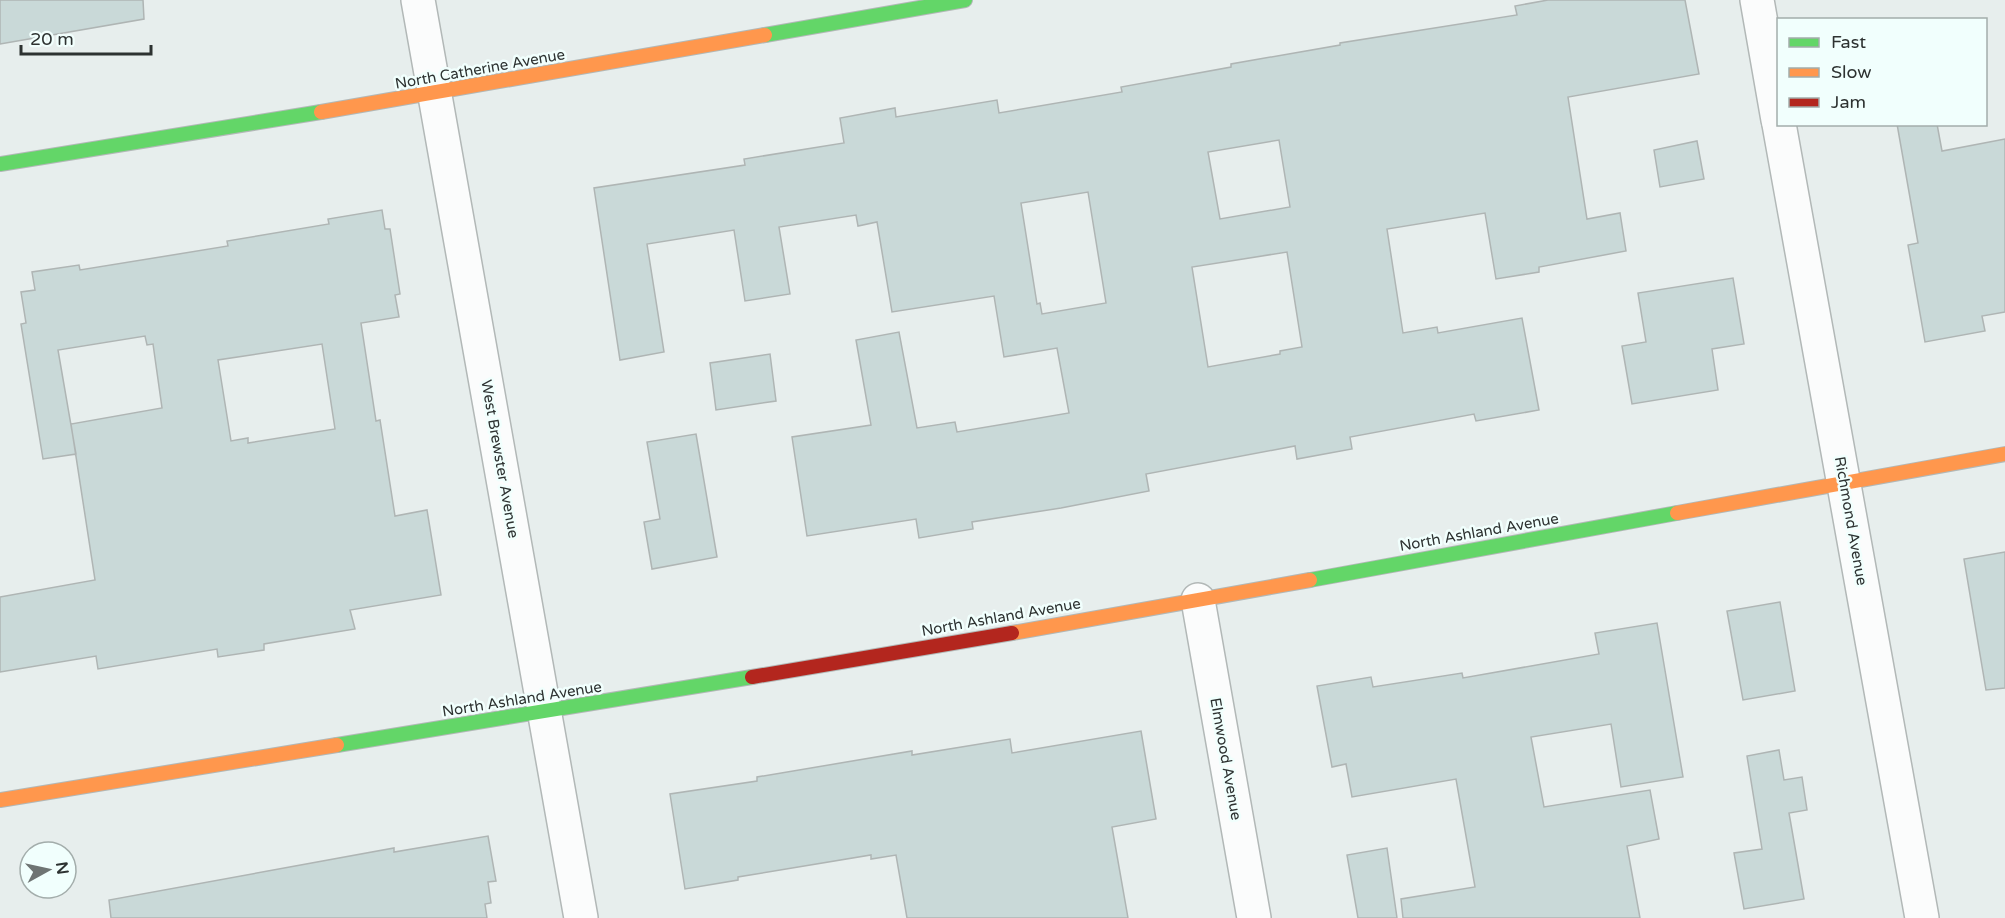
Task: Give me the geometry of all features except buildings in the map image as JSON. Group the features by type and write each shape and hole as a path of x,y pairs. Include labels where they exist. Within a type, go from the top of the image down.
{"street":[{"name":"West Brewster Avenue","path":"418,0 581,918"},
{"name":"North Catherine Avenue","path":"0,165 435,94 965,0"},
{"path":"1757,0 1777,109"},
{"name":"Richmond Avenue","path":"1779,126 1922,918"},
{"name":"North Ashland Avenue","path":"0,800 545,712 1198,600 1844,481 2005,454"},
{"name":"Elmwood Avenue","path":"1198,600 1254,918"}],"traffic: fast":[{"path":"765,35 965,0"},
{"path":"0,164 321,112"},
{"path":"1310,580 1677,513"},
{"path":"337,745 752,677"}],"traffic: slow":[{"path":"321,112 765,35"},
{"path":"1677,513 2005,454"},
{"path":"1012,633 1310,580"},
{"path":"0,800 337,745"}],"traffic: jam":[{"path":"752,677 1012,633"}]}
